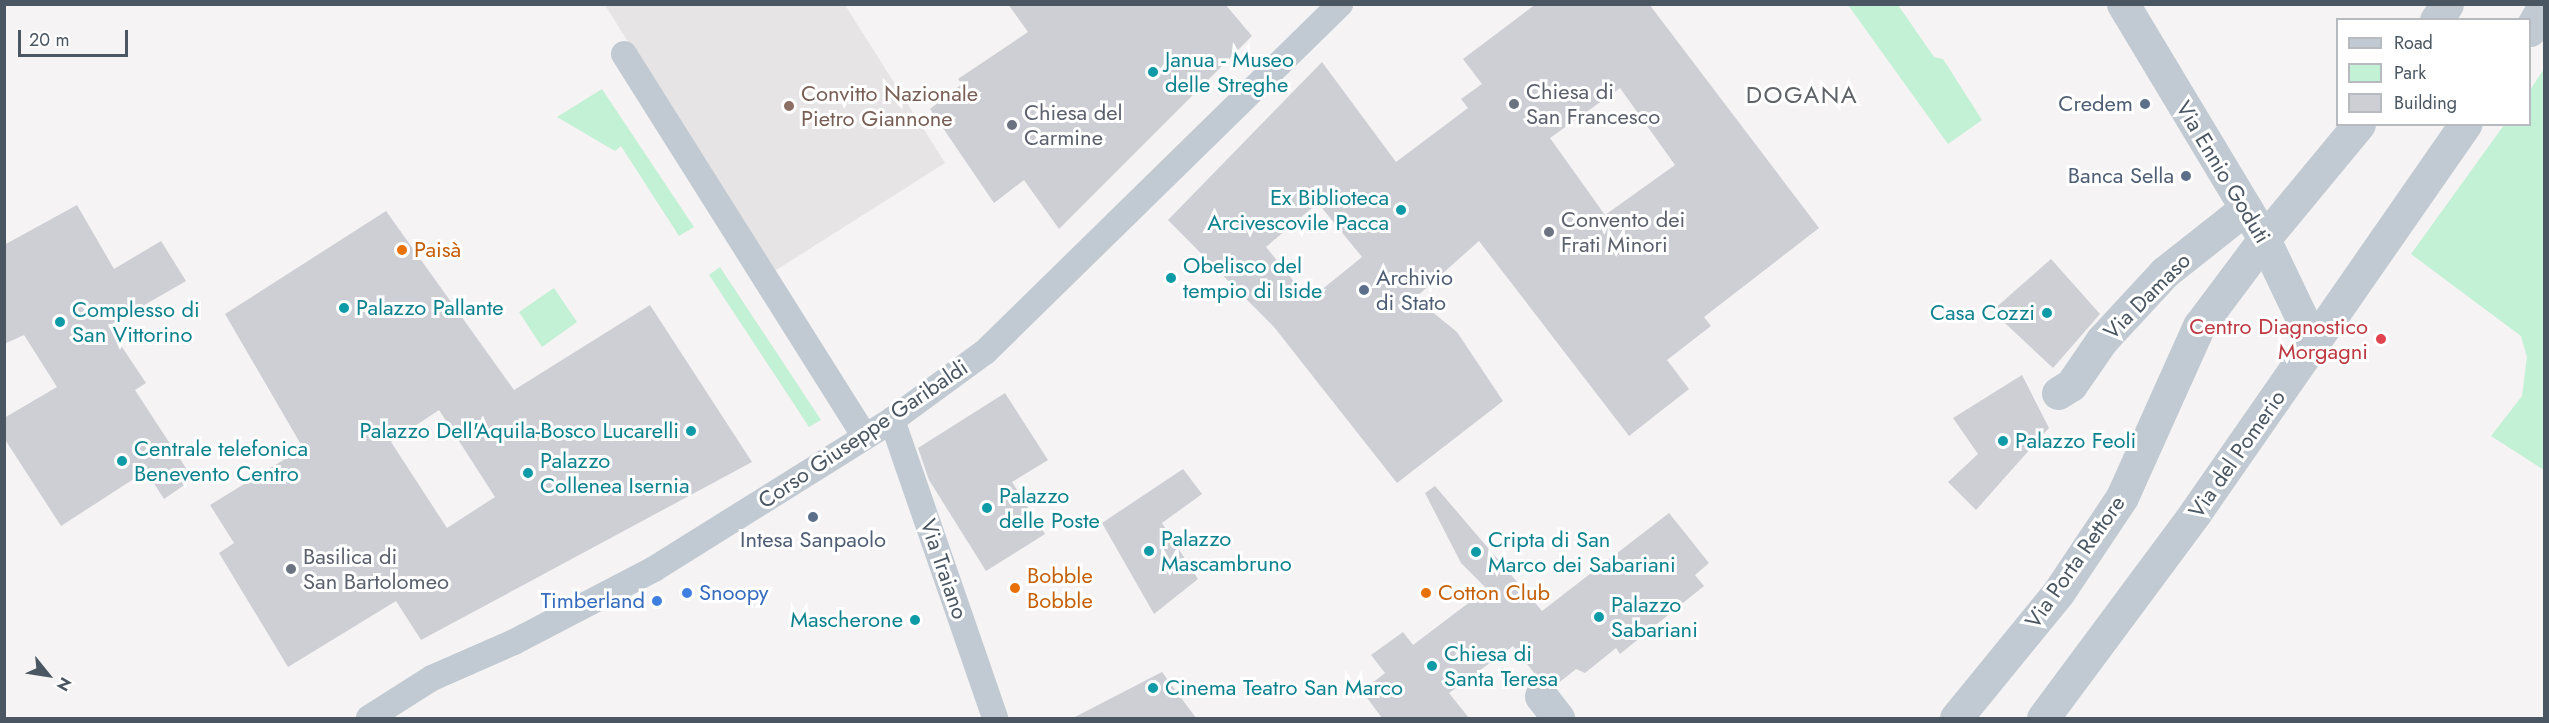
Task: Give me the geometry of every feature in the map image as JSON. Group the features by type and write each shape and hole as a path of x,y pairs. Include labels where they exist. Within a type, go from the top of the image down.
{"street":[{"name":"Corso Giuseppe Garibaldi","path":"369,718 432,678 514,642 654,569 892,420 985,352 1340,4"},
{"name":"Via Ennio Goduti","path":"2122,4 2264,239 2314,344"},
{"path":"2437,18 2447,4"},
{"path":"2531,27 2544,6"},
{"path":"624,54 865,436"},
{"name":"Via Porta Rettore","path":"1956,718 2058,593 2122,497 2199,326 2264,239 2357,126"},
{"name":"Via del Pomerio","path":"2043,718 2314,344 2464,126"},
{"name":"Via Damaso","path":"2058,393 2071,385 2102,340 2165,272 2246,208"},
{"name":"Via Traiano","path":"892,420 995,718"}],"shaded area":[{"name":"Convitto Nazionale Pietro Giannone","path":"605,5 845,5 945,163 773,272"}],"green space":[{"path":"1848,5 1898,5 1934,57 1943,59 1982,120 1948,144"},
{"path":"2544,69 2544,470 2491,436 2522,396 2527,357 2521,336 2411,254 2503,126 2531,126 2531,88"},
{"path":"602,89 694,227 679,236 621,146 615,151 557,117"},
{"path":"720,267 821,420 809,427 709,275"},
{"path":"554,288 577,322 542,347 519,312"}],"building":[{"path":"1008,4 1225,4 1252,36 1059,229 1024,180 994,203 930,109 962,84 958,79 1028,32"},
{"path":"1536,4 1649,4 1819,228 1704,317 1711,326 1667,360 1689,389 1629,436 1479,241 1415,298 1457,332 1503,401 1397,483 1274,327 1168,220 1322,62 1396,162 1468,108 1461,99 1482,84 1463,59","holes":["1620,88 1675,165 1605,215 1550,138","1318,203 1362,257 1309,300 1266,247"]},
{"name":"Complesso di San Vittorino","path":"77,205 114,269 161,241 186,281 108,326 146,383 135,390 193,479 164,499 146,471 61,526 4,438 4,418 57,387 24,335 4,344 4,245"},
{"path":"386,211 514,390 650,305 752,462 421,640 396,601 288,667 219,553 234,543 210,505 303,448 225,314","holes":["439,410 495,497 447,528 391,442"]},
{"name":"Casa Cozzi","path":"2051,259 2100,314 2053,368 1992,311"},
{"name":"Palazzo Feoli","path":"2022,375 2049,428 1976,510 1948,482 1978,454 1953,418"},
{"name":"Palazzo delle Poste","path":"1005,393 1048,460 1012,482 1045,534 986,571 929,480 918,448"},
{"name":"Palazzo Mascambruno","path":"1183,469 1202,494 1162,523 1198,579 1154,614 1102,523"},
{"path":"1435,486 1542,611 1669,513 1709,563 1695,575 1704,586 1620,654 1616,648 1585,673 1576,669 1556,685 1538,678 1513,646 1449,693 1469,718 1382,718 1362,691 1385,673 1371,655 1403,632 1413,645 1487,589 1461,563 1425,493"},
{"name":"Cinema Teatro San Marco","path":"1162,672 1196,718 1073,718"}],"place":[{"name":"Janua - Museo delle Streghe","path":"1153,72"},
{"name":"Chiesa di San Francesco","path":"1514,104"},
{"name":"Credem","path":"2145,104"},
{"name":"Convitto Nazionale Pietro Giannone","path":"789,106"},
{"name":"Chiesa del Carmine","path":"1012,125"},
{"name":"Banca Sella","path":"2186,176"},
{"name":"Ex Biblioteca Arcivescovile Pacca","path":"1401,210"},
{"name":"Convento dei Frati Minori","path":"1549,232"},
{"name":"Paisà","path":"402,250"},
{"name":"Obelisco del tempio di Iside","path":"1171,278"},
{"name":"Archivio di Stato","path":"1364,290"},
{"name":"Palazzo Pallante","path":"344,308"},
{"name":"Casa Cozzi","path":"2047,313"},
{"name":"Complesso di San Vittorino","path":"60,322"},
{"name":"Centro Diagnostico Morgagni","path":"2381,339"},
{"name":"Palazzo Dell'Aquila-Bosco Lucarelli","path":"691,431"},
{"name":"Palazzo Feoli","path":"2003,441"},
{"name":"Centrale telefonica Benevento Centro","path":"122,461"},
{"name":"Palazzo Collenea Isernia","path":"528,473"},
{"name":"Palazzo delle Poste","path":"987,508"},
{"name":"Intesa Sanpaolo","path":"813,517"},
{"name":"Palazzo Mascambruno","path":"1149,551"},
{"name":"Cripta di San Marco dei Sabariani","path":"1476,552"},
{"name":"Basilica di San Bartolomeo","path":"291,569"},
{"name":"Bobble Bobble","path":"1015,588"},
{"name":"Snoopy","path":"687,593"},
{"name":"Cotton Club","path":"1426,593"},
{"name":"Timberland","path":"657,601"},
{"name":"Palazzo Sabariani","path":"1599,617"},
{"name":"Mascherone","path":"915,620"},
{"name":"Chiesa di Santa Teresa","path":"1432,666"},
{"name":"Cinema Teatro San Marco","path":"1153,688"}],"district":[{"name":"DOGANA","path":"1802,95"}]}
